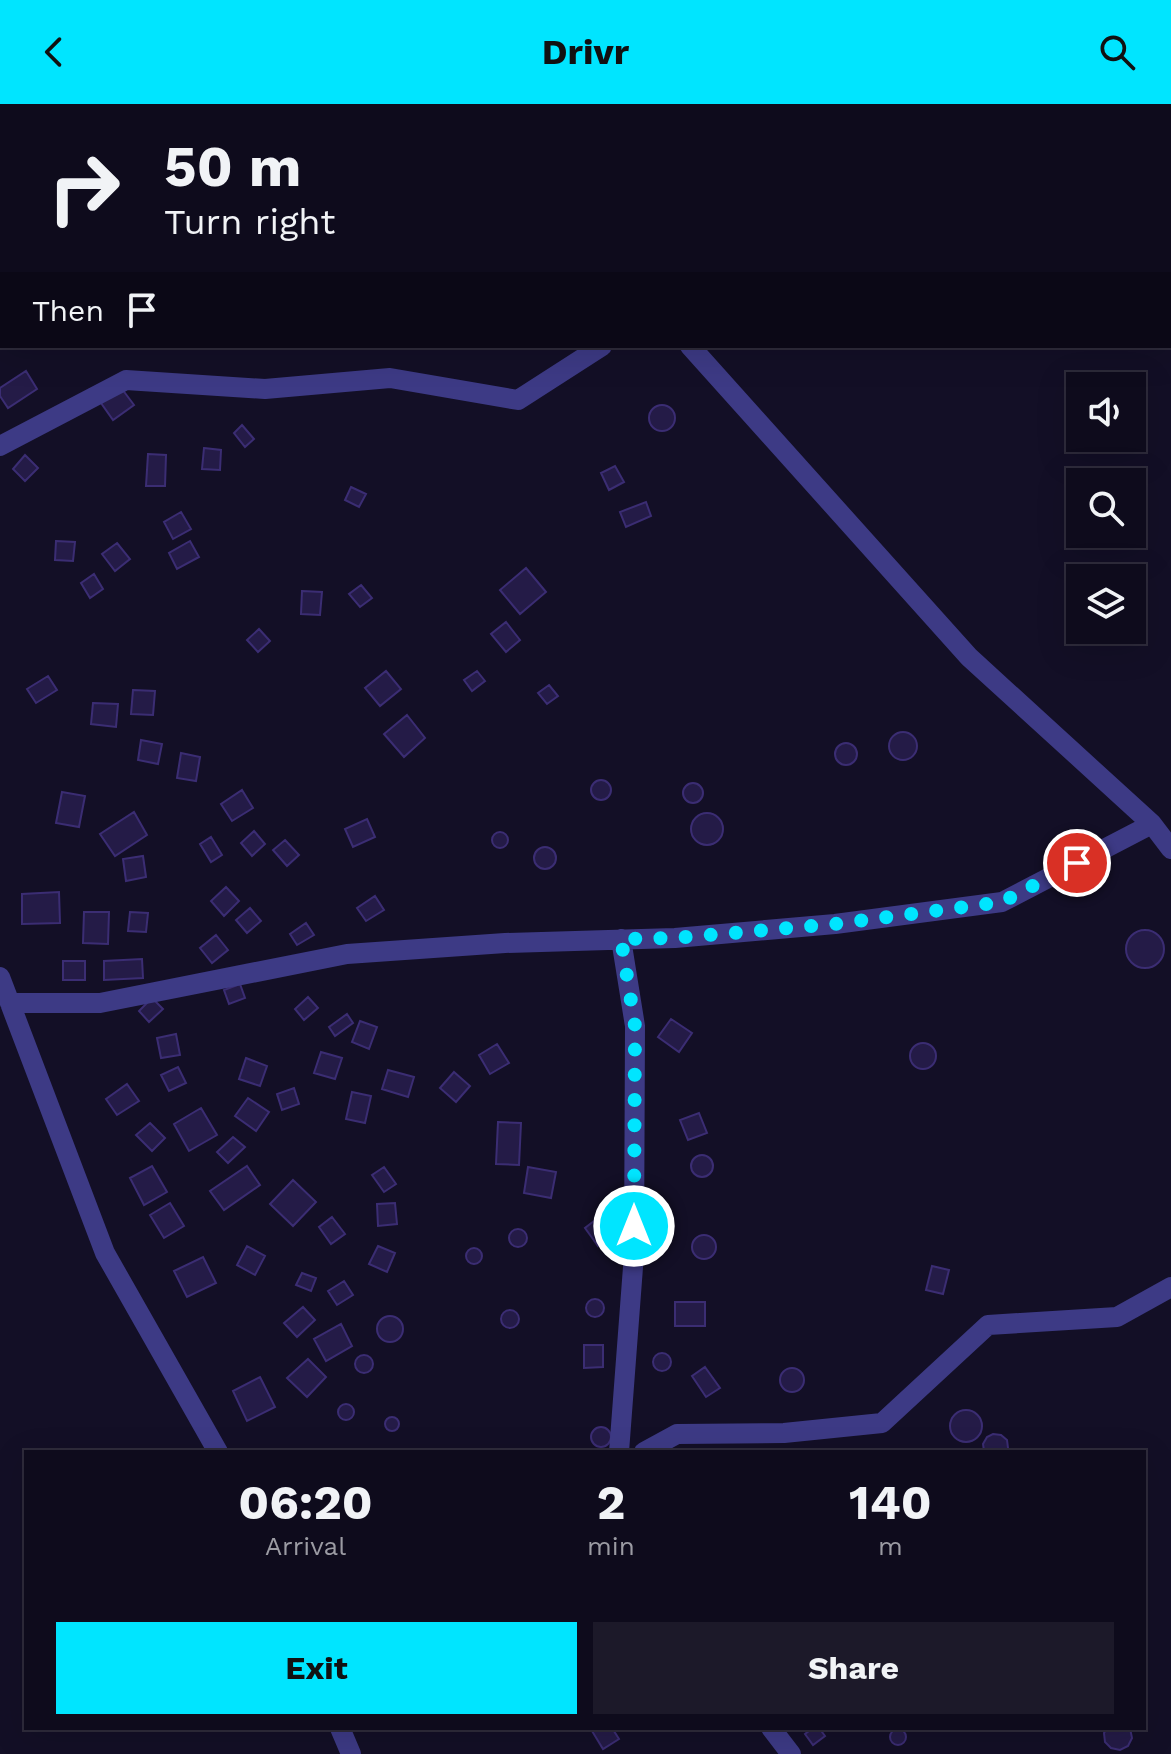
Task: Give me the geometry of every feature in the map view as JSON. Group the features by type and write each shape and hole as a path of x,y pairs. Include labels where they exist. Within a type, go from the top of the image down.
{"street":[{"path":"0,446 126,380 265,389 390,378 518,400 599,348"},
{"path":"692,348 969,657 1152,824 1171,849"},
{"path":"10,1003 100,1003 347,954 505,943 675,938 835,924 1002,902 1152,824"},
{"path":"619,1450 634,1254 635,1026 621,939"},
{"path":"0,977 105,1253 217,1450"},
{"path":"648,1450 677,1434 784,1433 882,1423 988,1325 1117,1317 1171,1287"},
{"path":"341,1730 351,1754"},
{"path":"773,1730 791,1754"}],"building":[{"path":"26,371 37,389 8,408 0,396 0,388"},
{"path":"122,389 134,405 113,420 101,403"},
{"path":"662,405 671,409 675,418 671,427 662,431 653,427 649,418 653,409"},
{"path":"242,425 254,439 245,447 234,433"},
{"path":"204,448 221,450 220,470 202,469"},
{"path":"148,454 166,455 165,486 146,486"},
{"path":"25,455 38,468 25,481 13,469"},
{"path":"615,466 624,482 609,490 601,473"},
{"path":"351,487 366,494 359,507 345,500"},
{"path":"646,502 651,516 626,527 620,512"},
{"path":"181,512 191,529 173,539 164,522"},
{"path":"56,541 75,542 73,561 55,560"},
{"path":"190,541 199,557 177,569 169,553"},
{"path":"117,543 130,559 115,571 102,554"},
{"path":"526,568 546,592 520,614 500,590"},
{"path":"94,574 103,589 90,598 81,583"},
{"path":"361,585 372,598 360,607 349,594"},
{"path":"302,591 322,592 320,615 301,614"},
{"path":"506,622 520,640 506,652 491,634"},
{"path":"259,629 270,641 258,652 247,640"},
{"path":"386,671 401,689 380,706 365,688"},
{"path":"477,671 485,681 472,691 464,680"},
{"path":"48,676 57,690 36,703 27,689"},
{"path":"549,685 558,696 547,704 538,693"},
{"path":"133,690 155,691 153,715 131,714"},
{"path":"93,703 118,704 116,727 91,724"},
{"path":"407,715 425,738 404,757 384,734"},
{"path":"903,732 913,736 917,746 913,756 903,760 893,756 889,746 893,736"},
{"path":"141,740 162,744 158,764 138,760"},
{"path":"846,743 854,746 857,754 854,762 846,765 838,762 835,754 838,746"},
{"path":"181,753 200,757 196,781 177,778"},
{"path":"601,780 608,783 611,790 608,797 601,800 594,797 591,790 594,783"},
{"path":"693,783 700,786 703,793 700,800 693,803 686,800 683,793 686,786"},
{"path":"242,790 253,808 232,821 221,804"},
{"path":"62,792 85,796 79,827 56,823"},
{"path":"134,812 147,835 115,856 100,834"},
{"path":"707,813 718,818 723,829 718,840 707,845 696,840 691,829 696,818"},
{"path":"367,819 375,837 353,847 345,829"},
{"path":"254,831 265,844 252,856 241,843"},
{"path":"497,832 503,832 508,840 506,846 497,848 492,843 492,837"},
{"path":"211,837 222,855 211,862 200,844"},
{"path":"285,840 299,855 287,866 273,850"},
{"path":"545,847 556,858 545,869 534,858"},
{"path":"143,856 146,877 126,881 123,859"},
{"path":"226,887 239,901 224,916 211,901"},
{"path":"59,892 60,923 22,924 22,894"},
{"path":"375,896 384,910 366,921 357,908"},
{"path":"250,908 261,921 247,933 236,920"},
{"path":"84,912 109,912 108,944 83,943"},
{"path":"130,912 148,913 146,932 128,931"},
{"path":"306,923 314,935 297,945 290,934"},
{"path":"1145,930 1158,936 1164,949 1158,962 1145,968 1132,962 1126,949 1132,936"},
{"path":"216,935 228,950 212,963 200,948"},
{"path":"142,959 143,978 104,980 104,961"},
{"path":"63,961 85,961 85,980 63,980"},
{"path":"240,984 245,998 229,1004 224,990"},
{"path":"308,997 318,1008 304,1020 295,1009"},
{"path":"152,998 163,1009 149,1022 139,1011"},
{"path":"347,1014 353,1023 335,1036 329,1027"},
{"path":"671,1019 692,1033 679,1052 658,1037"},
{"path":"360,1021 377,1027 369,1049 352,1042"},
{"path":"176,1034 180,1055 161,1058 157,1038"},
{"path":"923,1043 932,1047 936,1056 932,1065 923,1069 914,1065 910,1056 914,1047"},
{"path":"497,1044 509,1063 490,1074 479,1055"},
{"path":"321,1052 342,1058 335,1079 314,1073"},
{"path":"246,1058 267,1066 260,1086 239,1079"},
{"path":"178,1067 186,1083 169,1091 161,1075"},
{"path":"388,1070 414,1077 408,1097 382,1089"},
{"path":"454,1072 470,1086 456,1102 440,1088"},
{"path":"127,1084 139,1101 117,1115 106,1099"},
{"path":"294,1088 299,1104 282,1110 277,1094"},
{"path":"352,1092 371,1096 365,1123 346,1119"},
{"path":"248,1098 269,1112 256,1131 235,1116"},
{"path":"201,1108 217,1135 189,1151 174,1124"},
{"path":"699,1113 707,1133 688,1140 680,1120"},
{"path":"498,1122 521,1123 519,1165 496,1164"},
{"path":"150,1123 165,1138 152,1151 136,1135"},
{"path":"233,1137 245,1147 228,1163 217,1152"},
{"path":"702,1155 710,1158 713,1166 710,1174 702,1177 694,1174 691,1166 694,1158"},
{"path":"152,1166 167,1192 144,1205 130,1178"},
{"path":"247,1166 260,1185 224,1210 210,1191"},
{"path":"384,1167 396,1184 384,1192 372,1175"},
{"path":"528,1167 556,1172 551,1198 524,1193"},
{"path":"293,1180 316,1202 293,1226 270,1204"},
{"path":"170,1203 184,1226 164,1238 150,1215"},
{"path":"395,1203 397,1224 378,1226 377,1204"},
{"path":"332,1217 345,1234 331,1244 319,1227"},
{"path":"598,1218 612,1235 598,1246 585,1228"},
{"path":"518,1229 527,1238 518,1247 509,1238"},
{"path":"704,1235 715,1242 716,1247 709,1258 704,1259 693,1252 692,1247 699,1236"},
{"path":"247,1246 265,1256 255,1275 237,1265"},
{"path":"378,1246 395,1253 387,1272 369,1264"},
{"path":"471,1248 477,1248 482,1256 480,1262 471,1264 466,1259 466,1253"},
{"path":"203,1257 216,1283 187,1297 174,1271"},
{"path":"932,1266 949,1270 943,1294 926,1290"},
{"path":"302,1273 316,1278 311,1291 296,1285"},
{"path":"344,1281 353,1295 337,1305 328,1291"},
{"path":"595,1299 604,1308 595,1317 586,1308"},
{"path":"675,1302 705,1302 705,1326 675,1326"},
{"path":"303,1307 315,1320 297,1337 284,1323"},
{"path":"510,1310 519,1319 510,1328 501,1319"},
{"path":"390,1316 400,1319 403,1329 400,1339 390,1342 380,1339 377,1329 380,1319"},
{"path":"341,1324 352,1346 326,1361 314,1339"},
{"path":"584,1345 603,1345 603,1367 584,1368"},
{"path":"658,1353 666,1353 671,1362 669,1369 658,1371 653,1366 653,1358"},
{"path":"360,1355 368,1355 373,1364 371,1371 360,1373 355,1368 355,1360"},
{"path":"308,1359 326,1377 307,1397 287,1378"},
{"path":"705,1367 720,1388 706,1397 692,1376"},
{"path":"787,1368 797,1368 804,1375 804,1385 797,1392 787,1392 780,1385 780,1375"},
{"path":"260,1377 275,1407 247,1421 233,1391"},
{"path":"346,1404 352,1406 352,1418 346,1420 340,1418 338,1412 340,1406"},
{"path":"966,1410 978,1414 982,1426 978,1438 966,1442 954,1438 950,1426 954,1414"},
{"path":"392,1417 399,1424 392,1431 385,1424"},
{"path":"601,1427 608,1430 611,1437 608,1444 601,1447 594,1444 591,1437 594,1430"},
{"path":"1001,1435 1007,1440 1008,1448 984,1450 987,1437"},
{"path":"613,1730 619,1739 603,1749 592,1731"},
{"path":"810,1730 820,1730 825,1736 813,1745 805,1734"},
{"path":"1106,1730 1130,1730 1132,1738 1128,1746 1120,1750 1111,1748 1105,1742"},
{"path":"893,1732 903,1732 906,1737 903,1742 898,1745 893,1742 890,1737"}],"route":[{"path":"634,1226 635,1026 621,939 675,938 835,924 1002,902 1077,863"}]}
